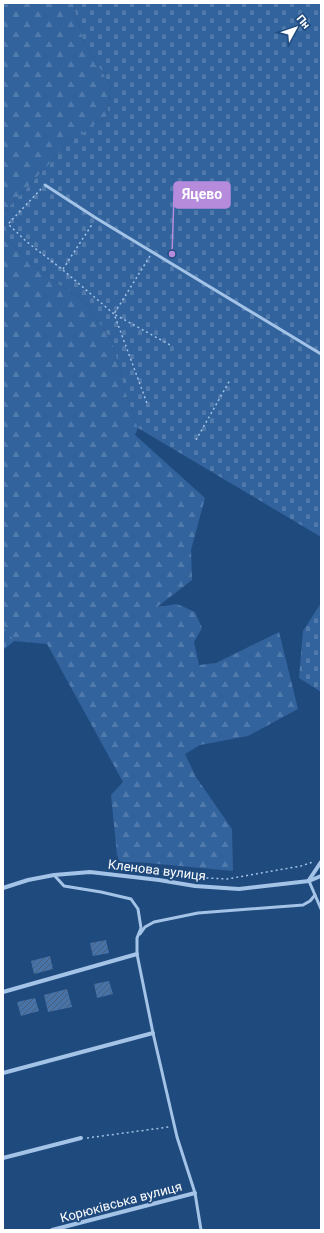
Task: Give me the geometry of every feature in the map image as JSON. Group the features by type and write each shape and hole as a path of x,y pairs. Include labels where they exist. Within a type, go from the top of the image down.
{"street":[{"path":"309,881 321,862"},
{"name":"Кленова вулиця","path":"3,888 28,880 54,875 90,872 195,886 239,890 309,881 321,876"},
{"path":"3,992 137,954"},
{"path":"3,1073 153,1033"},
{"path":"3,1158 81,1138"},
{"name":"Корюківська вулиця","path":"52,1230 195,1193"}],"lane":[{"path":"45,185 96,218 321,354"},
{"path":"54,875 64,886 131,899 138,909 141,928 137,938 137,954 153,1033 175,1126 195,1193 201,1230"},
{"path":"309,881 321,909"},
{"path":"137,938 145,927 154,922 198,913 303,905 315,896"}],"path":[{"path":"45,185 8,224 27,242 63,270 114,314 172,346"},
{"path":"63,270 96,218"},
{"path":"114,314 152,252"},
{"path":"114,314 148,406"},
{"path":"196,440 230,380"},
{"path":"136,870 174,872 206,878 227,878 300,866 314,862"},
{"path":"81,1138 175,1126"}],"green space":[{"path":"3,3 73,3 84,43 111,86 107,116 70,142 10,206 3,218"},
{"path":"73,3 321,3 321,537 138,428 126,393 112,341 84,301 42,273 3,235 3,218 10,206 70,142 107,116 111,86 84,43"},
{"path":"3,235 42,273 84,301 112,341 126,393 138,428 135,435 205,498 191,550 192,580 157,607 177,604 195,612 202,628 194,642 199,665 216,663 279,632 298,709 248,736 200,745 185,754 196,777 232,829 233,871 137,862 120,862 117,855 111,795 123,782 47,644 14,641 3,650"},
{"path":"321,603 321,692 299,678 303,631"},
{"path":"3,627 14,641 3,650"}],"building":[{"path":"106,940 109,953 93,956 90,943"},
{"path":"50,956 53,969 34,974 31,961"},
{"path":"109,981 113,994 97,998 94,984"},
{"path":"67,989 72,1007 48,1012 44,995"},
{"path":"35,998 39,1011 21,1016 17,1002"}],"place":[{"name":"Яцево","path":"172,254"}]}
